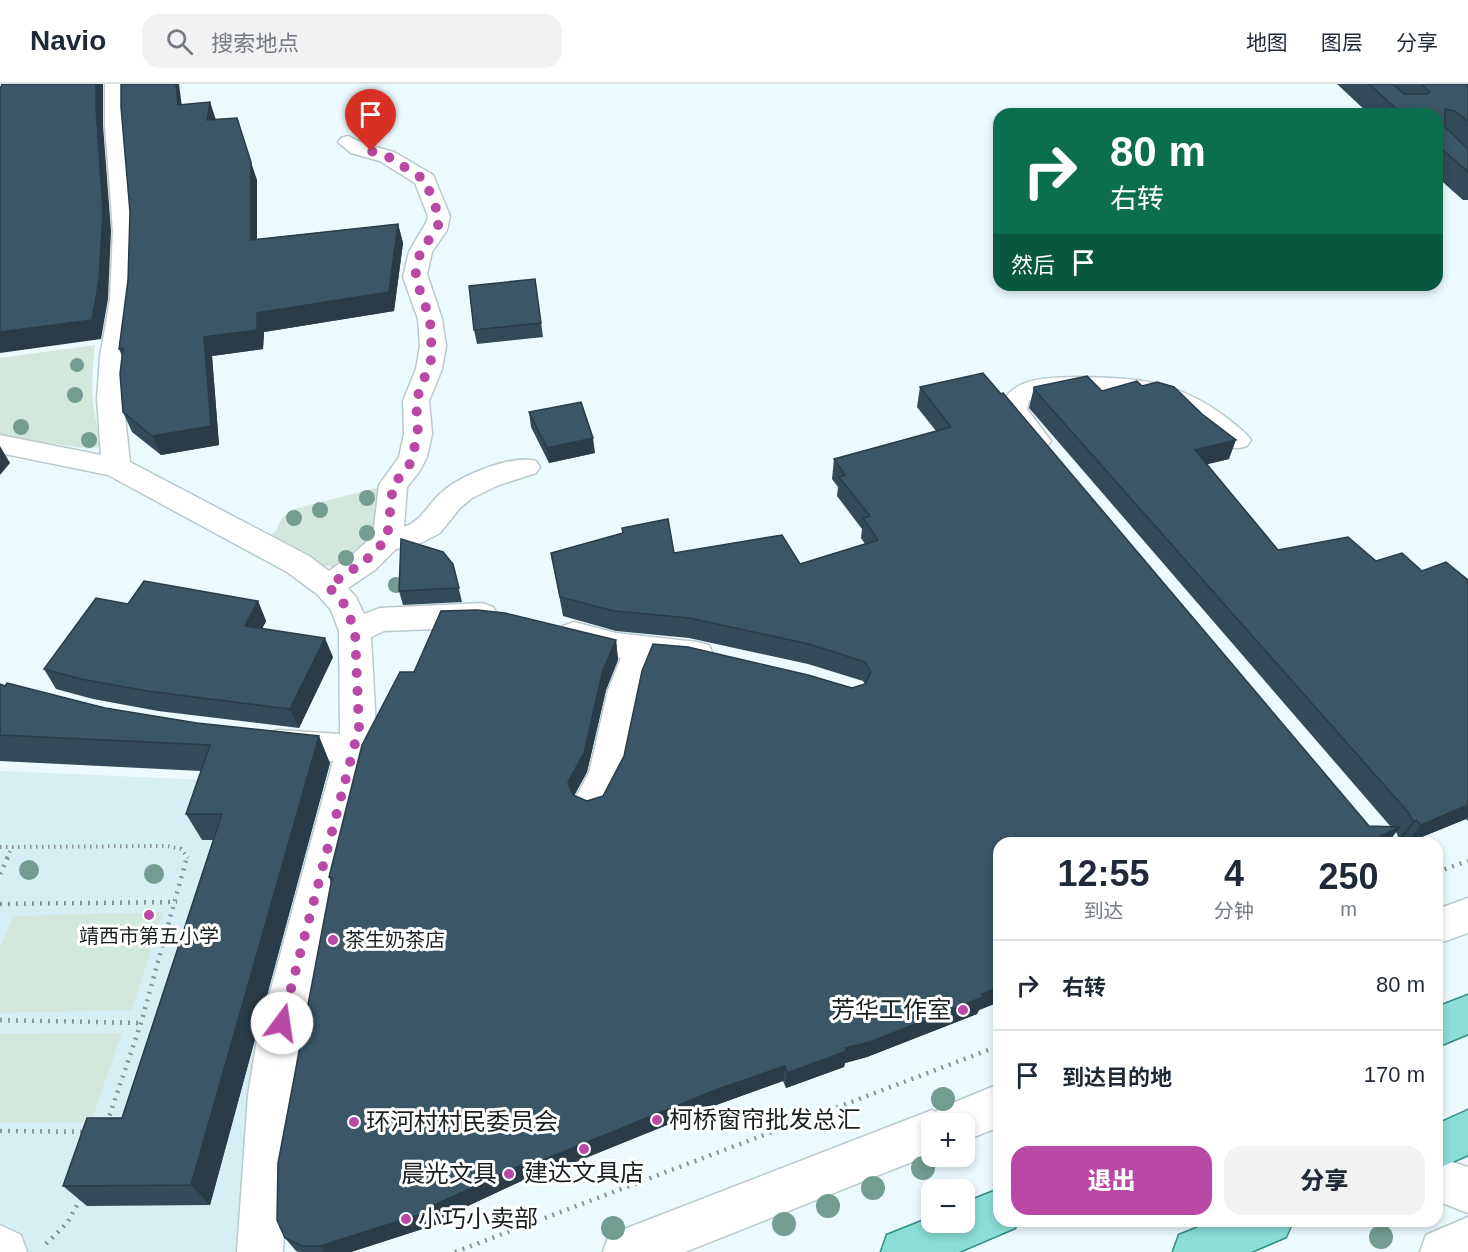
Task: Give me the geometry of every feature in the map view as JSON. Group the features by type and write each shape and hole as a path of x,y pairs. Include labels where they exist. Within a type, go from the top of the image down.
{"main road":[{"path":"1443,1024 1468,1014"},
{"path":"1443,1144 1468,1132"},
{"path":"904,1252 993,1215"},
{"path":"1196,1252 1256,1227"}],"street":[{"path":"115,84 115,125 124,231 122,299 113,357 111,399 116,467"},
{"path":"348,142 358,149 387,156 425,180 439,216 438,226 420,253 415,277 430,319 432,357 416,401 418,434 412,457 409,466 393,485 387,539"},
{"path":"1057,464 1013,410 1016,399 1026,392 1082,386 1119,386 1174,396 1191,405 1237,440"},
{"path":"0,444 116,467 298,564 328,586 345,605 355,631 359,728 278,1040 270,1095 260,1252"},
{"path":"328,586 364,562 387,539 424,532 434,523 445,505 469,487 526,467"},
{"path":"355,631 380,620 471,615 509,618"},
{"path":"547,626 616,645 689,652 726,661"},
{"path":"591,802 606,774 625,690 633,666 643,649"},
{"path":"243,739 355,749"},
{"path":"975,1115 993,1108"},
{"path":"626,1252 921,1136"},
{"path":"1443,1181 1468,1190"},
{"path":"1443,1252 1468,1240"}],"path":[{"path":"0,847 167,846 181,849 188,858 141,1023 104,1132"},
{"path":"0,874 12,848"},
{"path":"1443,870 1468,861"},
{"path":"0,904 177,902"},
{"path":"0,1020 141,1023"},
{"path":"455,1252 993,1048"},
{"path":"0,1131 92,1132"},
{"path":"15,1249 55,1238 78,1208 85,1186"}],"shaded area":[{"name":"靖西市第五小学","path":"0,771 304,784 329,790 238,1252 0,1252"}],"green space":[{"path":"95,345 92,395 96,420 105,442 100,447 90,449 0,436 0,358"},
{"path":"383,488 380,534 339,570 312,561 269,536 277,530 283,518 294,509"},
{"path":"163,912 132,1010 0,1013 0,948 13,916"},
{"path":"122,1033 91,1122 0,1123 0,1034"}],"building":[{"path":"2,84 96,84 103,212 99,280 92,320 0,332 0,88"},
{"path":"121,84 176,84 178,105 210,102 207,120 237,118 251,162 251,240 398,224 389,292 257,313 257,330 204,337 211,426 152,436 123,412 120,374 123,348 119,349 128,280 130,212"},
{"path":"1369,84 1393,84 1404,94 1427,94 1430,92 1421,84 1468,84 1468,121 1455,111 1445,109 1445,127 1468,149 1468,172 1443,150 1443,108 1395,108"},
{"path":"535,279 541,323 474,330 469,286"},
{"path":"983,373 1001,394 1003,393 1369,826 1400,827 1379,837 993,837 993,990 981,994 983,997 870,1042 845,1048 847,1051 787,1073 785,1066 718,1089 526,1167 525,1163 432,1206 434,1210 320,1246 302,1246 285,1238 277,1220 278,1163 332,878 329,877 362,745 400,672 414,672 441,611 477,610 505,613 616,640 603,670 584,753 568,782 573,795 587,801 603,796 624,756 642,671 653,644 688,647 808,675 852,688 865,684 871,672 865,662 809,644 689,618 614,611 560,597 551,553 623,533 622,528 668,519 674,553 782,535 800,564 878,540 863,518 870,516 839,477 845,475 834,459 951,427 920,387"},
{"path":"1087,376 1102,391 1137,381 1142,386 1157,382 1174,387 1202,414 1236,440 1195,450 1278,550 1348,537 1376,561 1402,553 1422,571 1446,562 1468,580 1468,805 1421,825 1416,820 1413,821 1408,812 1034,389 1034,387"},
{"path":"581,402 593,438 547,448 529,412"},
{"path":"401,539 443,552 453,564 459,588 399,591"},
{"path":"144,581 258,601 245,626 325,638 290,709 147,691 81,679 44,669 96,598 128,604"},
{"path":"7,683 105,708 197,723 319,736 191,1185 63,1186 87,1118 122,1118 222,814 186,814 210,745 0,735 0,684 5,686"}],"place":[{"name":"靖西市第五小学","path":"149,915"},
{"name":"茶生奶茶店","path":"333,940"},
{"name":"芳华工作室","path":"963,1010"},
{"name":"柯桥窗帘批发总汇","path":"657,1120"},
{"name":"环河村村民委员会","path":"354,1122"},
{"name":"建达文具店","path":"584,1149"},
{"name":"晨光文具","path":"509,1174"},
{"name":"小巧小卖部","path":"406,1219"}],"route":[{"path":"282,1023 359,728 355,631 345,605 328,586 364,562 380,549 387,539 393,485 409,466 412,457 418,434 416,401 426,379 432,357 430,319 423,294 415,277 415,270 422,248 438,226 439,216 428,194 425,180 387,156 371,151"}]}
